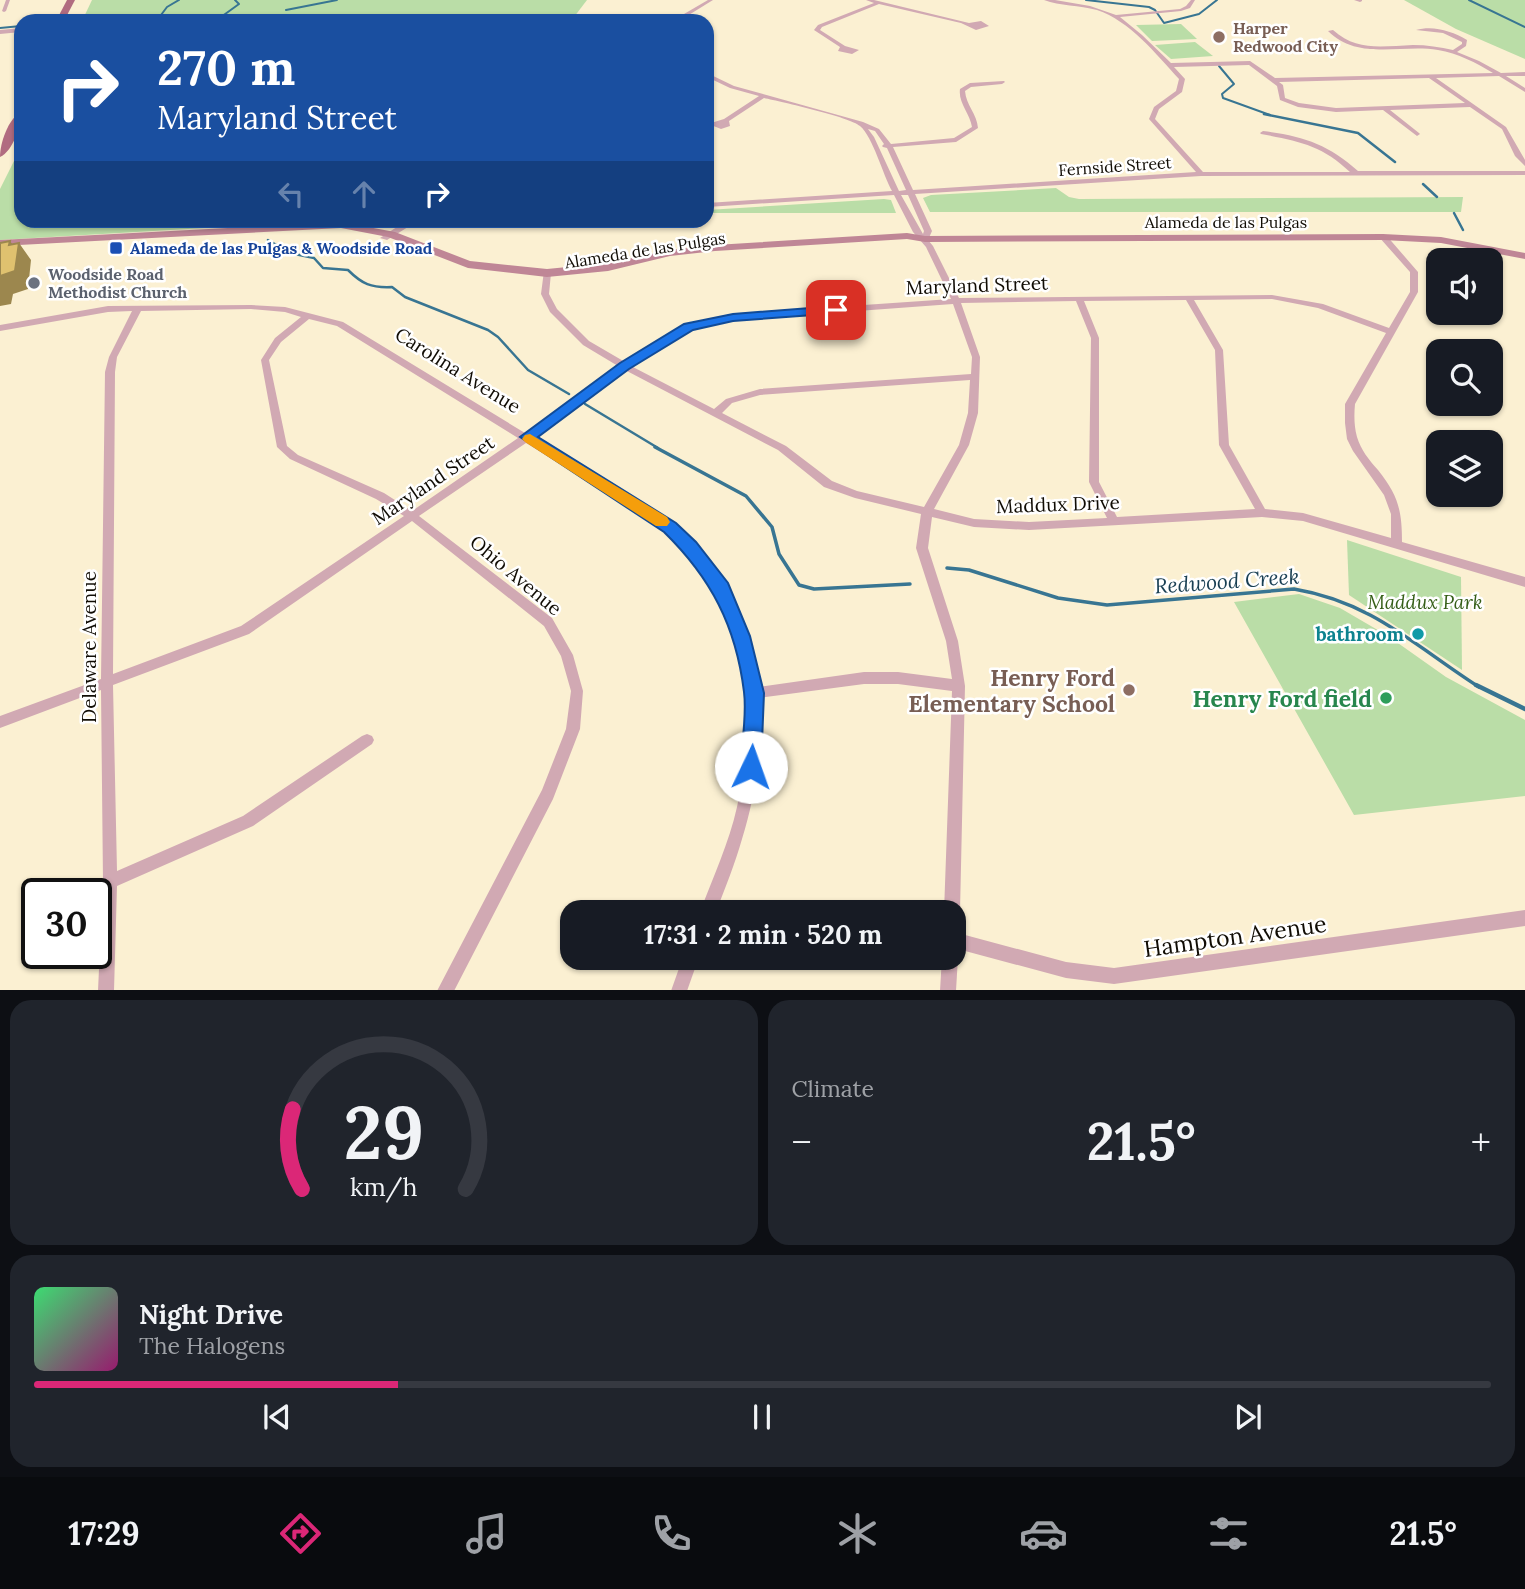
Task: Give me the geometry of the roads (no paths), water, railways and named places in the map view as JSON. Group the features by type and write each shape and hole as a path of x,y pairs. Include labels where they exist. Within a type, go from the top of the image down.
{"main road":[{"path":"0,134 14,116"},
{"path":"0,154 14,122"},
{"name":"Alameda de las Pulgas","path":"0,243 68,243 335,231 388,236 453,267 474,273 546,276 611,273 664,260 694,256 909,243 925,239 1383,237 1441,240 1525,256"},
{"name":"Alameda de las Pulgas","path":"0,251 68,243"}],"street":[{"path":"4,11 8,0"},
{"path":"688,14 711,0"},
{"path":"868,0 970,24"},
{"path":"1046,0 1116,16 1185,9 1193,0"},
{"path":"843,47 822,35 817,30 820,26 878,3"},
{"path":"1116,16 1182,79 1180,92 1156,108 1152,119 1201,174"},
{"path":"1419,30 1440,30 1465,41 1464,45 1455,51"},
{"path":"1331,31 1344,42 1356,46 1424,47 1455,51 1525,90"},
{"path":"1170,65 1243,62 1257,66 1280,85 1282,99 1298,105 1336,110 1473,105"},
{"path":"1275,80 1525,74"},
{"path":"1429,76 1504,128 1509,134 1515,154 1525,164"},
{"path":"714,78 732,87 861,123 877,130 889,146 908,184 909,192 928,231 925,239"},
{"path":"875,146 956,140 975,128 975,119 962,99 962,90 970,85 1002,82"},
{"path":"726,120 763,96"},
{"path":"1384,108 1418,134"},
{"path":"861,123 956,301 976,357 973,413 964,445 927,512 922,548 951,641 959,687 952,900"},
{"path":"1263,133 1318,144 1339,157 1356,173"},
{"name":"Fernside Street","path":"714,205 1201,174 1525,173"},
{"path":"388,236 402,228"},
{"path":"1383,237 1414,272 1415,282 1413,292 1350,404 1348,425 1354,447 1387,491 1396,512 1396,543"},
{"name":"Maddux Drive","path":"546,276 545,294 553,310 586,343 624,366 782,448 828,484 855,494 974,523 1016,525 1262,513 1303,517 1525,582"},
{"name":"Maryland Street","path":"0,722 246,630 527,437 624,366 689,327 733,317 956,301 1272,297 1297,300 1390,331"},
{"path":"1079,299 1095,338 1094,482 1113,519"},
{"path":"1188,299 1219,350 1224,445 1262,513"},
{"name":"Carolina Avenue","path":"0,328 108,309 251,307 285,310 340,324 369,339 670,527 690,546 722,588 741,636 754,693 751,767 736,837 712,900"},
{"name":"Delaware Avenue","path":"110,878 107,684 110,372 113,357 137,310"},
{"name":"Ohio Avenue","path":"308,315 278,340 265,360 282,447 294,457 380,496 412,516 548,622 568,655 577,691 573,729 548,794 445,990"},
{"path":"715,413 729,401 760,392 975,377"},
{"path":"754,693 864,678 898,678 959,687"},
{"path":"112,881 248,821 367,740"},
{"name":"Hampton Avenue","path":"966,943 1066,970 1114,976 1525,918"},
{"name":"Delaware Avenue","path":"106,990 107,969"},
{"path":"679,990 686,970"},
{"path":"948,990 949,970"}],"waterway":[{"name":"Redwood Creek","path":"162,14 167,7 179,0"},
{"path":"225,14 239,4 235,0"},
{"name":"Redwood Creek","path":"286,10 337,0"},
{"path":"1086,0 1149,7 1155,10 1164,23 1199,14 1217,0"},
{"path":"1469,0 1525,27"},
{"path":"0,28 14,27"},
{"path":"1219,66 1234,84 1222,94 1223,98 1270,115"},
{"path":"1264,114 1358,133 1395,162"},
{"path":"1423,184 1437,197"},
{"path":"1454,213 1463,230"},
{"name":"Redwood Creek","path":"268,240 290,253 314,258 323,268 348,270 367,284 392,287 405,297 488,330 498,337 528,370 569,394"},
{"name":"Redwood Creek","path":"585,404 658,448"},
{"name":"Redwood Creek","path":"655,447 746,496 772,527 779,554 799,585 814,589 910,584"},
{"name":"Redwood Creek","path":"947,568 969,570 1058,598 1107,605 1294,589 1322,595 1370,615 1476,685"},
{"name":"Redwood Creek","path":"1476,685 1525,709"}],"place":[{"name":"Harper Redwood City","path":"1219,37"},
{"name":"Alameda de las Pulgas & Woodside Road","path":"116,248"},
{"name":"Woodside Road Methodist Church","path":"34,283"},
{"name":"bathroom","path":"1418,634"},
{"name":"Henry Ford Elementary School","path":"1129,690"},
{"name":"Henry Ford field","path":"1386,698"}],"park label":[{"name":"Maddux Park","path":"1425,602"}]}
